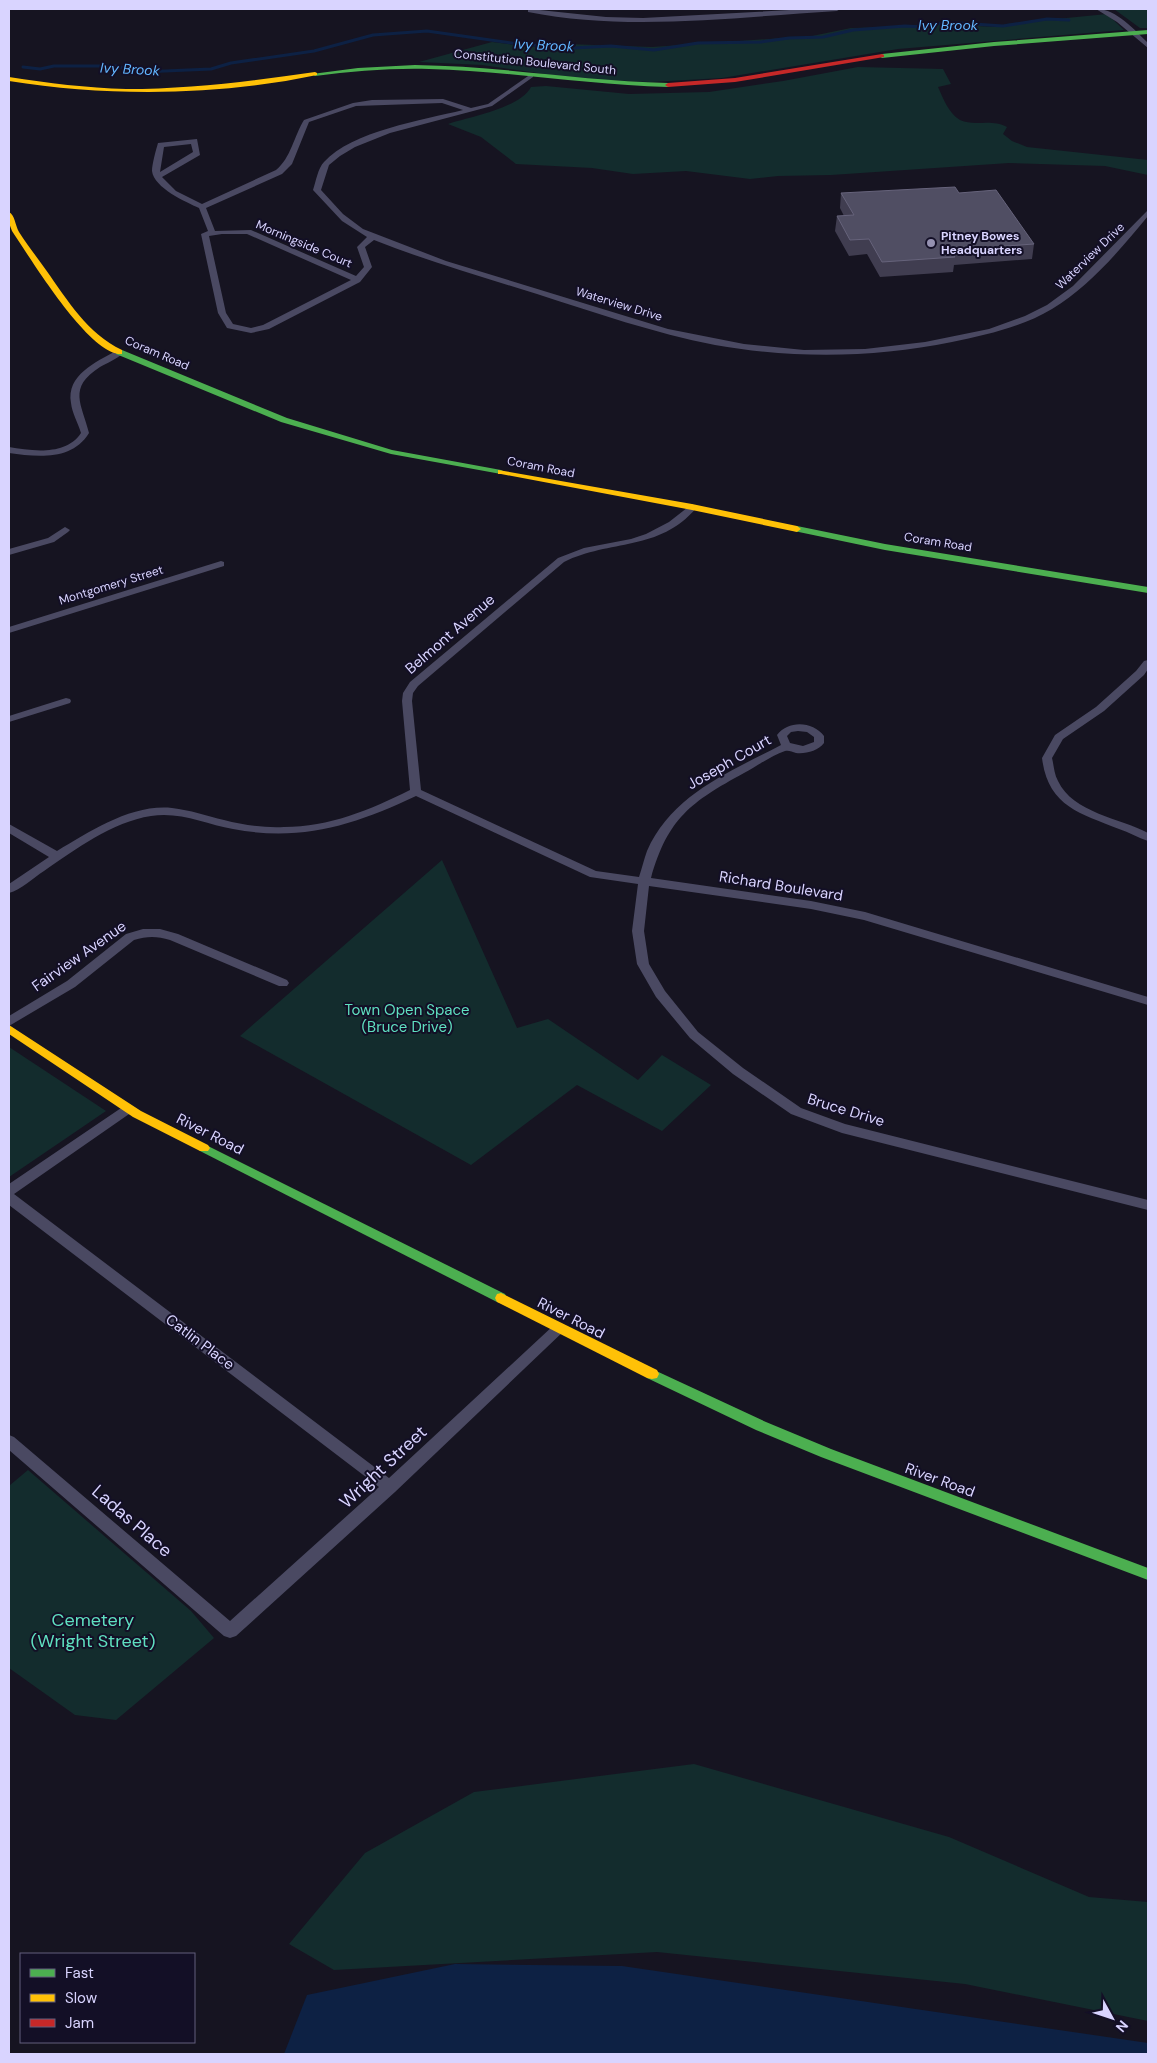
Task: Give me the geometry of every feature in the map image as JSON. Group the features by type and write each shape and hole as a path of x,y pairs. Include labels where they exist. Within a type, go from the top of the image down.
{"main road":[{"name":"Constitution Boulevard South","path":"9,79 62,87 149,90 242,85 347,70 411,66 482,69 618,85 682,85 762,76 900,53 1148,32"},
{"name":"Coram Road","path":"9,214 15,231 69,308 91,334 119,353 284,420 350,442 391,452 692,507 886,547 1148,590"},
{"name":"River Road","path":"9,1029 127,1108 559,1328 761,1426 880,1474 1148,1574"}],"street":[{"path":"530,11 598,18 644,20 837,9"},
{"path":"1099,9 1115,16 1148,46"},
{"name":"Waterview Drive","path":"531,76 490,104 472,111 369,137 337,154 326,164 317,190 334,211 350,224 372,236 430,258 662,330 699,338 799,352 874,352 930,344 986,332 1048,308 1067,295 1132,231 1148,212"},
{"path":"202,207 279,172 288,164 306,121 314,117 355,104 372,102 442,102 472,111"},
{"path":"158,176 183,163 197,153 194,141 161,145 156,171 158,176 173,193 202,207 212,233"},
{"name":"Morningside Court","path":"357,280 248,232 205,234 222,313 230,326 252,331 266,327 357,280 368,267 361,247 372,236"},
{"path":"9,450 48,453 62,450 78,442 85,433 75,404 75,388 85,374 119,353"},
{"name":"Belmont Avenue","path":"416,792 407,701 408,692 414,684 561,560 584,549 632,542 656,533 670,526 692,507"},
{"path":"9,552 51,540 65,530"},
{"name":"Montgomery Street","path":"9,630 221,564"},
{"path":"1148,663 1140,673 1100,709 1059,737 1047,758 1053,782 1069,802 1100,818 1148,837"},
{"path":"9,719 66,701"},
{"name":"Joseph Court","path":"644,881 654,851 667,826 682,808 707,789 787,746"},
{"path":"9,888 58,857 132,816 152,812 177,812 221,824 267,831 308,830 332,826 368,815 416,792"},
{"name":"Richard Boulevard","path":"416,792 443,802 560,862 594,874 811,904 865,916 1148,1001"},
{"path":"9,828 58,857"},
{"name":"Bruce Drive","path":"644,881 638,931 642,964 660,994 694,1035 738,1071 796,1111 842,1128 1148,1205"},
{"name":"Fairview Avenue","path":"9,1022 71,984 130,937 143,933 160,933 174,937 283,983"},
{"path":"9,1191 127,1108"},
{"name":"Catlin Place","path":"9,1198 390,1487"},
{"name":"Wright Street","path":"230,1631 390,1487 559,1328"},
{"name":"Ladas Place","path":"9,1441 230,1631"}],"green space":[{"path":"1114,9 1148,9 1148,28 1140,28"},
{"path":"1107,14 1124,30 898,49 722,78 651,82 580,79 482,65 419,62 492,42 530,47 566,44 652,47 812,36 851,28 927,24 999,27 1006,24"},
{"path":"858,67 943,69 951,84 938,87 950,110 960,120 971,123 1001,124 1007,127 1003,134 1012,141 1027,147 1148,160 1148,175 1105,166 1009,163 750,179 686,171 633,174 592,168 516,164 481,137 448,124 506,106 516,101 531,87 546,86 629,94 709,92"},
{"name":"Town Open Space (Bruce Drive)","path":"442,860 517,1028 548,1019 638,1080 662,1055 711,1085 662,1131 577,1085 471,1165 240,1036"},
{"path":"9,1047 106,1111 9,1177"},
{"name":"Cemetery (Wright Street)","path":"28,1470 191,1611 214,1638 116,1720 75,1715 9,1668 9,1486"},
{"path":"694,1764 949,1837 1089,1897 1148,1902 1148,2021 965,1984 657,1952 334,1970 289,1944 365,1853 474,1792"}],"water":[{"path":"455,1964 622,1966 1148,2043 1148,2054 284,2054 307,1995"}],"building":[{"name":"Pitney Bowes Headquarters","path":"955,187 959,193 996,190 1034,244 950,250 955,257 882,262 869,239 850,240 837,216 854,215 841,193"}],"waterway":[{"name":"Ivy Brook","path":"23,67 40,69 54,66 116,66 142,72 211,69 231,63 314,51 373,35 427,31 518,44 573,48 611,46 654,50 698,43 761,42 789,38 823,37 853,30 905,26 924,27 932,24 959,23 1003,26 1047,19 1069,20"}],"traffic: fast":[{"path":"882,56 994,44 1148,32"},
{"path":"315,74 372,68 429,67 459,68 608,82 668,85"},
{"path":"119,352 284,420 391,452 501,472"},
{"path":"797,529 885,547 1148,590"},
{"path":"204,1148 501,1298"},
{"path":"652,1374 761,1426 826,1453 1148,1574"}],"traffic: slow":[{"path":"9,79 87,89 162,90 200,88 315,74"},
{"path":"9,214 15,231 69,308 91,334 103,344 119,352"},
{"path":"501,472 692,507 797,529"},
{"path":"9,1029 137,1114 204,1148"},
{"path":"501,1298 652,1374"}],"traffic: jam":[{"path":"668,85 735,80 882,56"}],"place":[{"name":"Pitney Bowes Headquarters","path":"931,243"}]}
